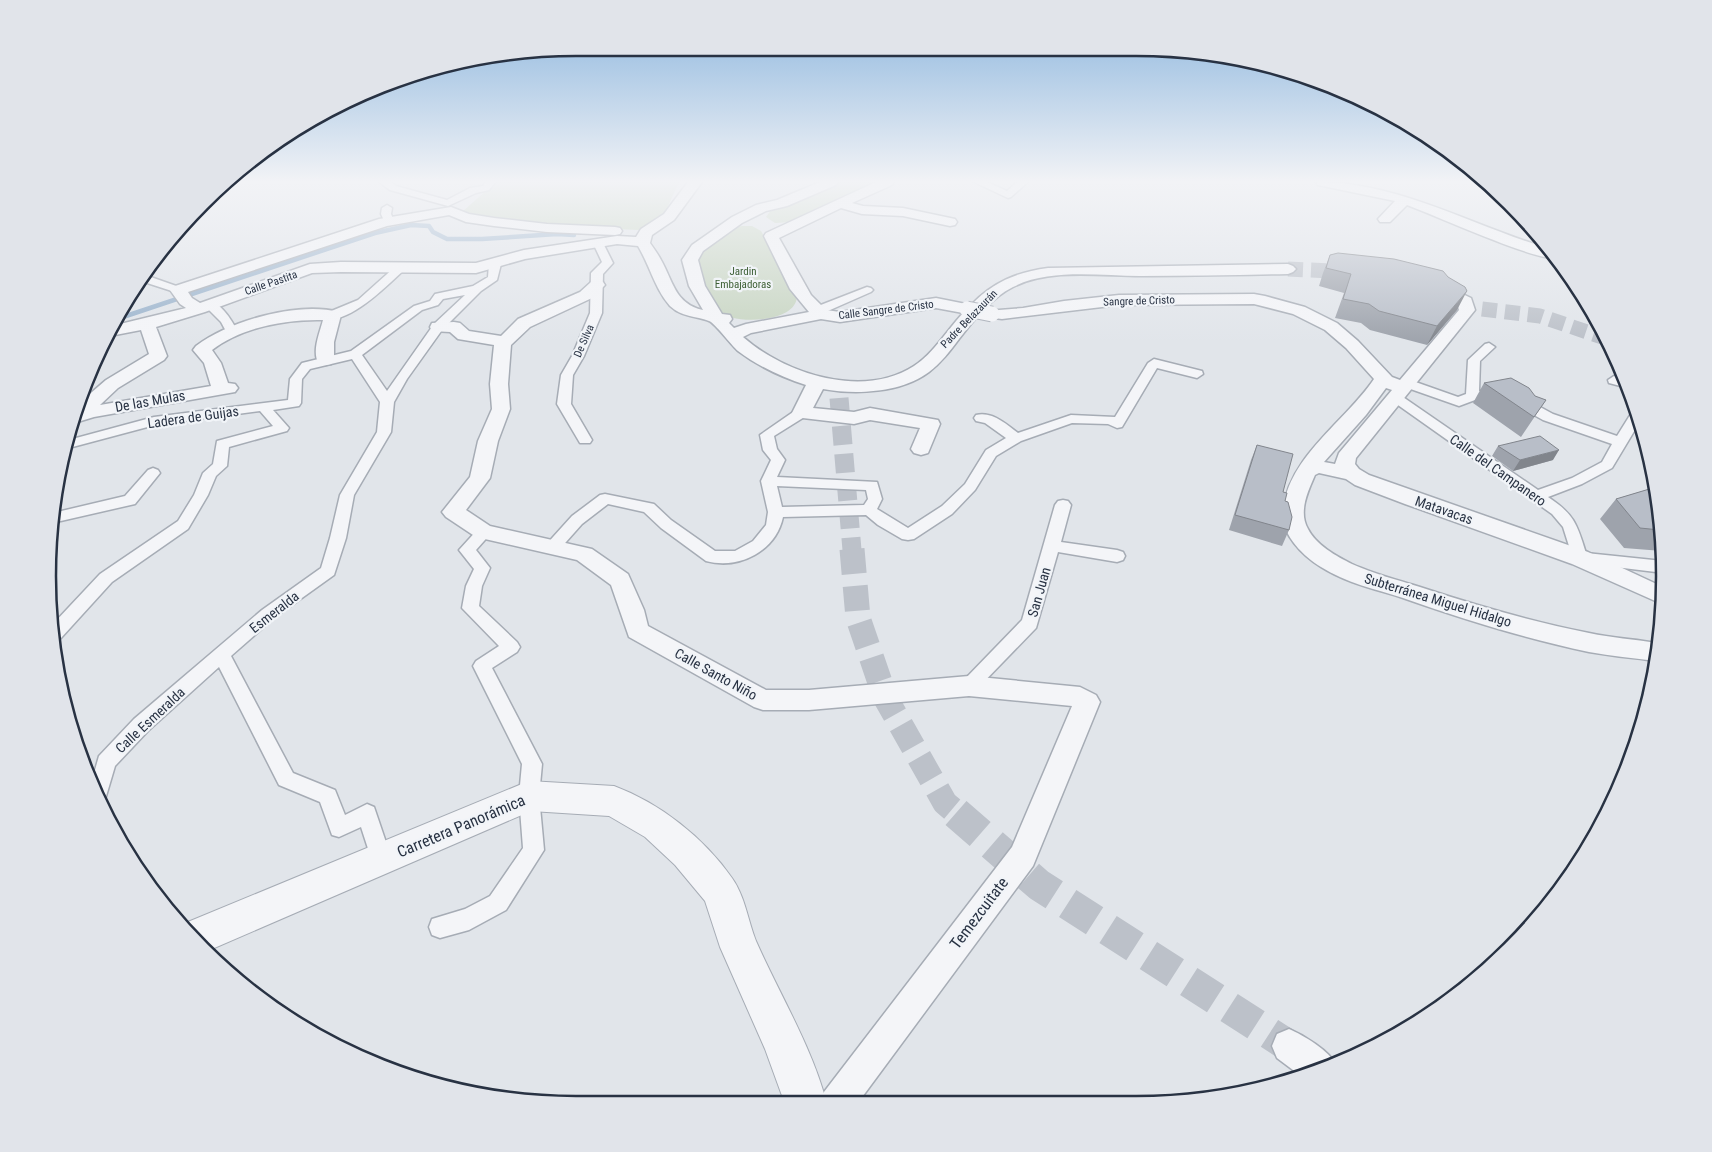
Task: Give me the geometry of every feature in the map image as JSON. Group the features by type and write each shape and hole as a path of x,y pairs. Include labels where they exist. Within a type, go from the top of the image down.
{"street":[{"path":"191,300 338,236"},
{"path":"622,236 644,238 647,236"},
{"name":"Padre Belazaurán","path":"714,236 697,248 690,260 693,278 712,317 750,352 801,378 830,388 891,382 906,378 922,370 992,291 1025,276 1096,271 1197,272 1288,268"},
{"path":"771,236 798,286 817,311"},
{"path":"1499,236 1541,251"},
{"path":"644,238 667,292 678,305 694,313 743,323 764,323 817,311 867,290"},
{"name":"Calle Pastita","path":"119,330 147,324 191,300 310,269 341,267 458,269 495,264 524,255 644,238"},
{"name":"De Silva","path":"585,440 564,404 567,376 578,356 596,313 597,273 608,263 598,244"},
{"path":"355,354 388,402 401,378 438,327 476,289 493,278 495,264"},
{"path":"149,281 191,300 226,320 232,332 298,315 333,314 362,302 400,268"},
{"path":"438,327 454,327 464,335 505,342 524,323 586,295 597,285"},
{"path":"333,314 325,342 324,360 355,354 418,308 434,303 439,296 476,289"},
{"path":"1352,474 1345,464 1346,457 1402,389 1475,308 1460,296 1446,290"},
{"name":"Sangre de Cristo","path":"1010,316 1074,304 1120,301 1254,299 1269,301 1291,307 1339,332 1384,379"},
{"name":"Calle Sangre de Cristo","path":"817,311 840,317 936,303 1010,316"},
{"path":"733,336 746,329 817,311"},
{"path":"84,409 112,384 158,356 147,324"},
{"name":"De las Mulas","path":"82,415 89,412 225,389 216,380 215,368 210,356 202,350 212,340 232,332"},
{"name":"Calle Santo Niño","path":"505,342 503,344 499,384 501,410 488,441 480,478 453,512 484,532 584,554 620,580 632,610 637,631 763,700 809,700 969,686 1080,697 1087,702"},
{"path":"1472,396 1474,360 1489,347"},
{"name":"Ladera de Guijas","path":"74,442 154,421 294,403 296,379 306,366 324,360"},
{"path":"776,512 869,510 883,522 908,535 947,510 970,487 991,454 1016,438 1071,419 1111,420 1117,424 1154,363 1198,374"},
{"path":"1384,379 1402,389 1459,402 1472,396 1502,392 1548,417 1620,442"},
{"name":"Subterránea Miguel Hidalgo","path":"1384,379 1375,394 1308,469 1299,487 1294,508 1295,525 1311,547 1335,565 1355,574 1486,616 1588,642 1650,651"},
{"path":"552,547 577,520 605,499 649,508 666,524 712,557 738,557 759,545 773,526 776,512 768,480 778,460 770,450 767,435 801,413 830,388"},
{"name":"Calle del Campanero","path":"1402,389 1557,510 1570,525 1580,558"},
{"name":"Esmeralda","path":"222,655 268,614 328,571 338,538 347,495 384,432 388,402"},
{"path":"59,628 106,578 183,525 201,495 210,473 220,466 222,444 282,428 263,408"},
{"path":"801,413 854,418 870,414 931,424 922,449"},
{"path":"981,418 990,420 1016,438"},
{"path":"1540,494 1577,481 1608,465 1632,423"},
{"name":"Matavacas","path":"1308,469 1319,467 1352,474 1362,480 1412,499 1580,558 1656,593"},
{"path":"60,516 130,500 153,473"},
{"path":"768,480 872,485 876,499 869,510"},
{"name":"San Juan","path":"969,686 1030,624 1064,505"},
{"path":"440,927 469,920 498,903 534,850 529,796 532,764 482,666 511,647 470,608 474,586 482,568 466,550 484,532"},
{"path":"1052,546 1116,556"},
{"path":"1580,558 1656,566"},
{"path":"222,655 286,779 328,796 339,828 367,813 381,860"},
{"name":"Calle Esmeralda","path":"100,784 106,762 141,725 222,655"},
{"name":"Temezcuitate","path":"842,1096 1022,856 1087,702"},
{"name":"Carretera Panorámica","path":"200,935 529,796 614,801 657,826 688,853 720,891 739,947 784,1044 803,1096"}],"green space":[{"name":"Jardin Embajadoras","path":"722,236 764,236 795,289 796,300 791,309 781,315 768,318 753,320 726,316 717,311 698,280 698,254"}],"building":[{"path":"1338,253 1394,259 1443,271 1448,277 1465,287 1467,291 1437,326 1379,311 1369,304 1343,299 1351,274 1326,268 1330,255"},
{"path":"1511,378 1529,388 1535,396 1546,400 1534,417 1484,383"},
{"path":"1540,436 1559,450 1520,460 1498,446"},
{"path":"1257,445 1293,454 1283,492 1287,493 1285,501 1288,502 1292,517 1289,530 1235,515"},
{"path":"1648,489 1654,529 1640,528 1616,499"}],"waterway":[{"path":"126,316 367,236"},
{"path":"441,236 447,239 531,236"}],"tunnel":[{"path":"1288,269 1354,272"},
{"path":"1482,309 1540,316 1596,335"},
{"path":"839,398 852,550"},
{"path":"852,549 858,618 885,697 945,803 958,814"},
{"path":"956,813 1039,885 1289,1046"}]}
